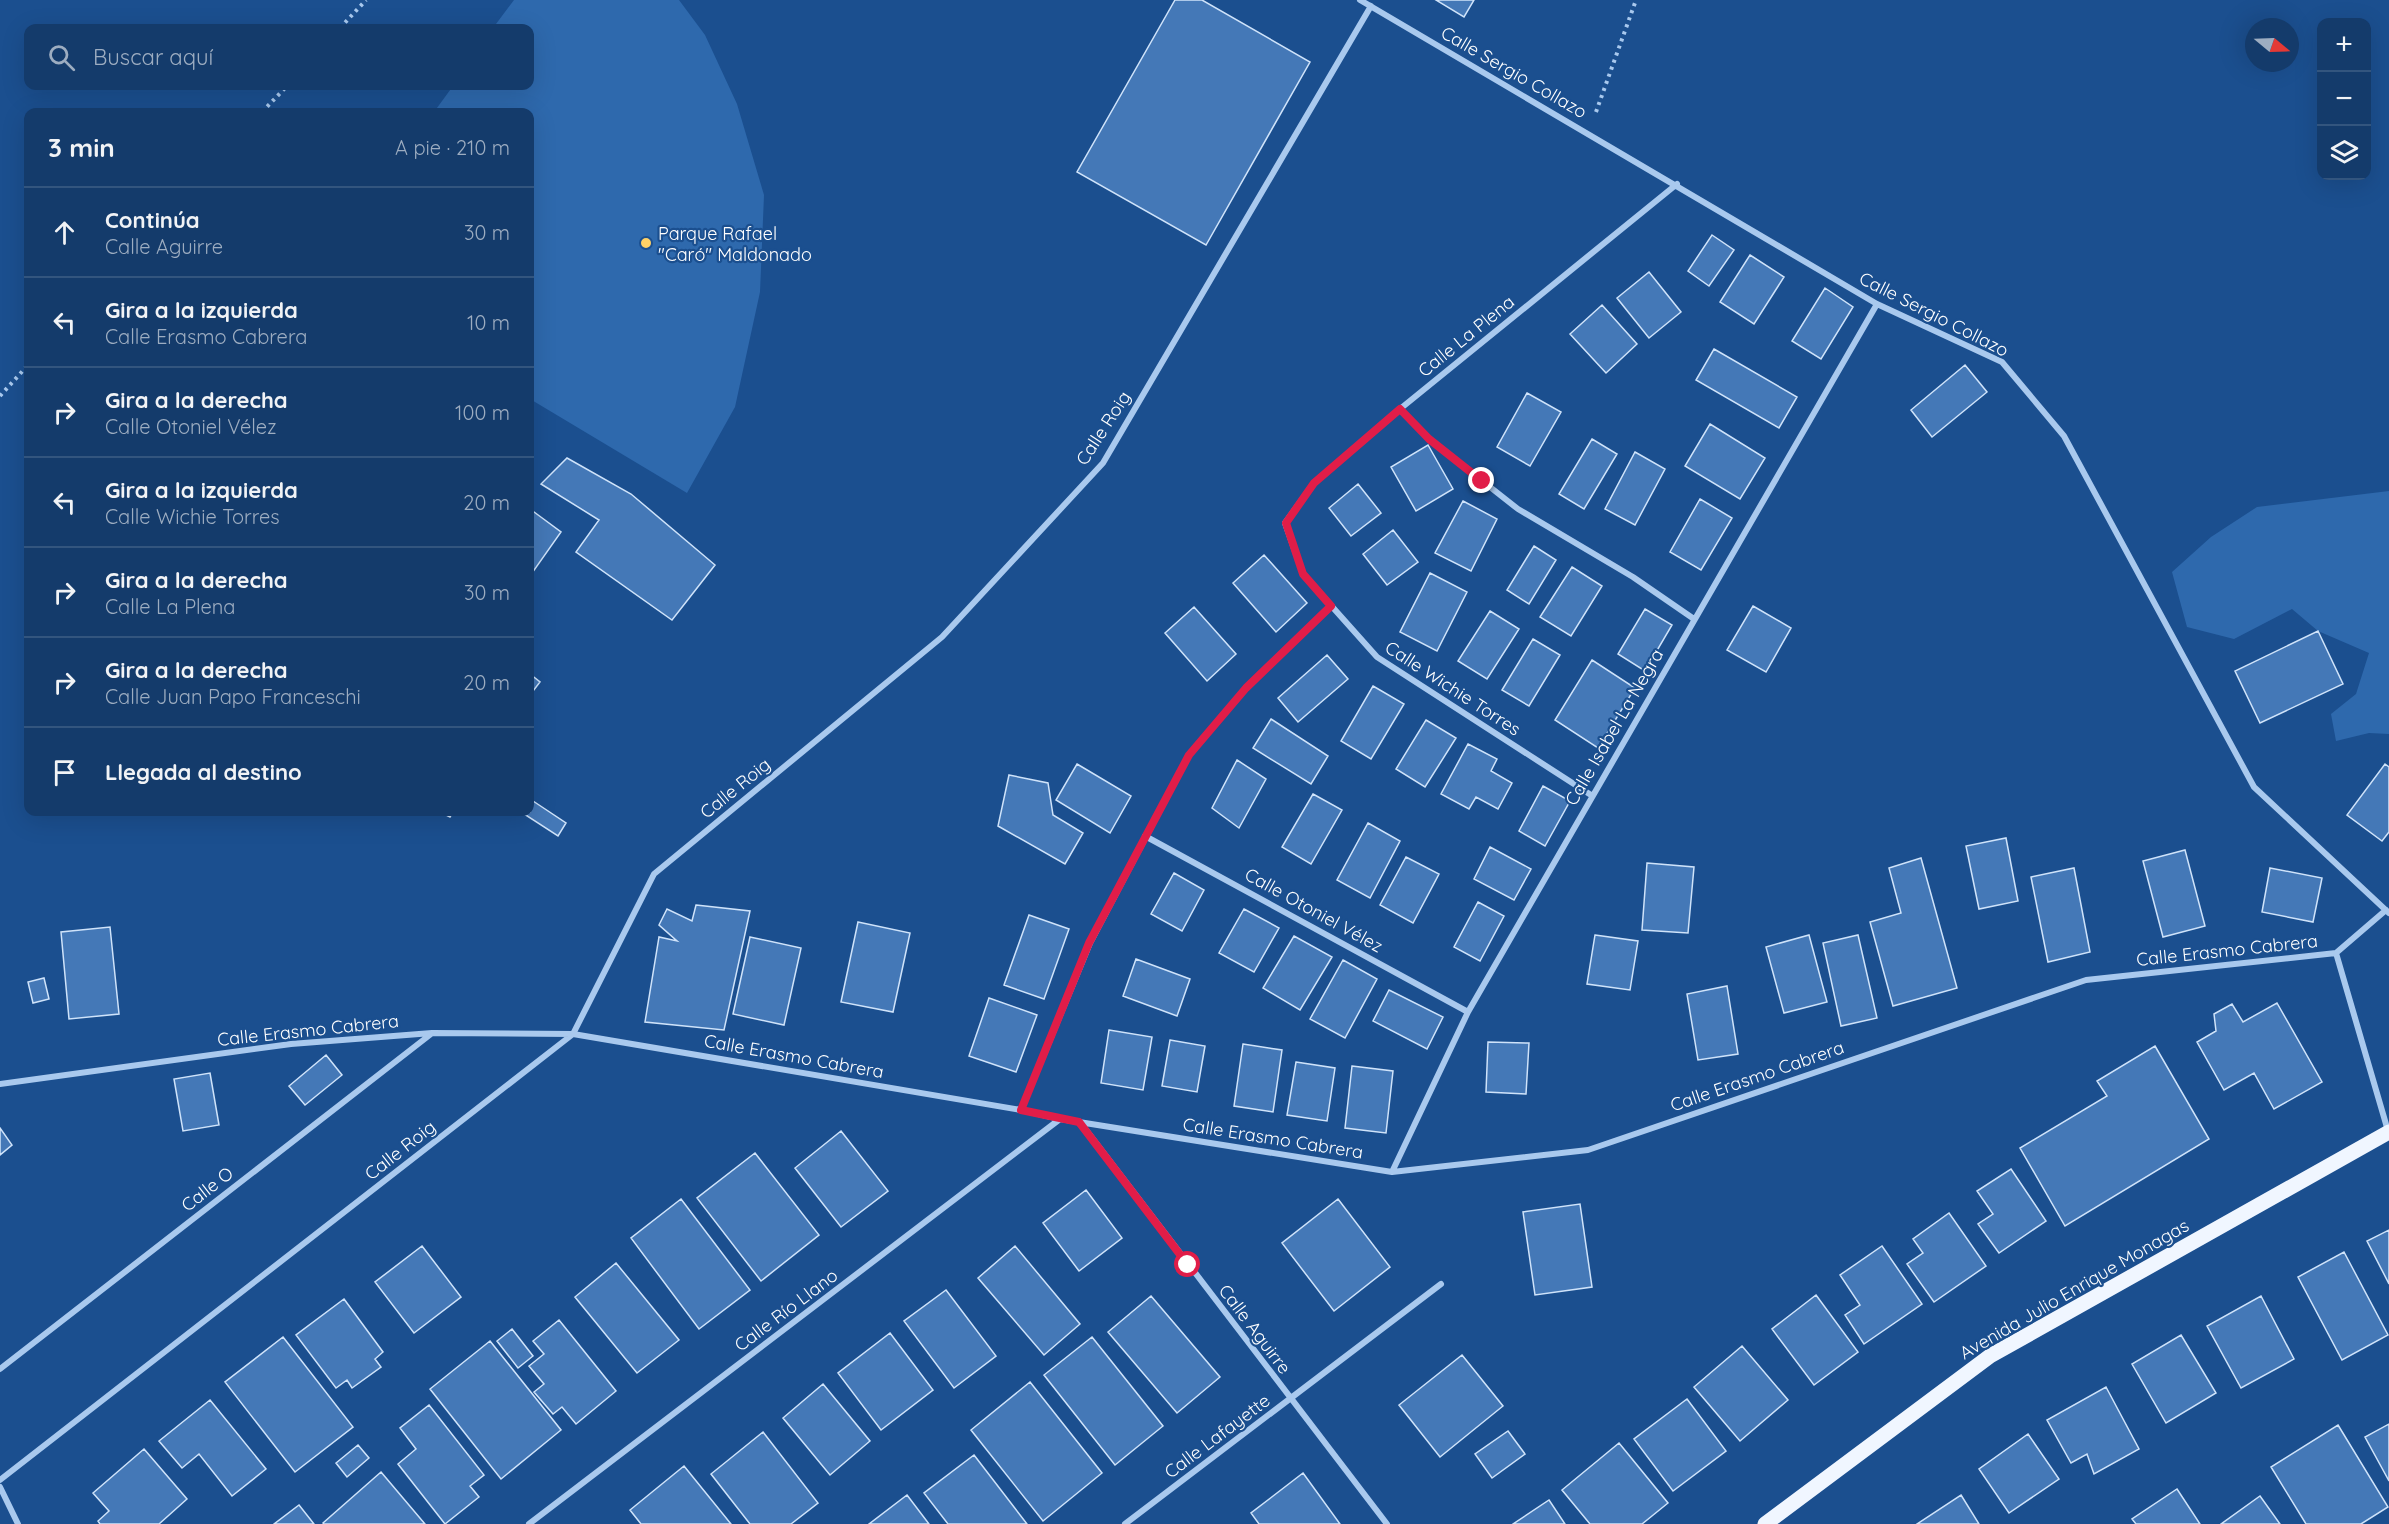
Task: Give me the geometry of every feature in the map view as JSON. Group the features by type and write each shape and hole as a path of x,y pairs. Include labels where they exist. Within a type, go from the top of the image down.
{"main road":[{"name":"Avenida Julio Enrique Monagas","path":"1765,1524 1990,1356 2388,1132"}],"street":[{"name":"Calle Sergio Collazo","path":"1360,0 1677,184 1877,304 2002,362 2064,436 2254,787 2387,911"},
{"name":"Calle Roig","path":"0,1480 573,1034 654,874 942,638 1103,463 1371,6"},
{"name":"Calle La Plena","path":"1286,523 1314,483 1400,409 1677,184"},
{"name":"Calle Isabel La Negra","path":"1392,1172 1468,1011 1877,304"},
{"path":"1400,409 1429,439 1518,509 1633,577 1694,619"},
{"name":"Calle Wichie Torres","path":"1286,523 1303,574 1377,657 1591,795"},
{"path":"1021,1110 1089,943 1189,755 1246,688 1331,606"},
{"name":"Calle Otoniel Vélez","path":"1145,836 1468,1011"},
{"path":"2336,953 2387,911"},
{"name":"Calle Erasmo Cabrera","path":"0,1084 291,1044 432,1033 573,1034 1021,1110 1060,1119 1392,1172 1588,1150 2086,980 2336,953 2388,1132"},
{"name":"Calle O","path":"0,1369 432,1033"},
{"name":"Calle Río Llano","path":"529,1524 1060,1119"},
{"name":"Calle Aguirre","path":"1079,1122 1387,1524"},
{"name":"Calle Lafayette","path":"1125,1524 1440,1284"},
{"path":"0,1487 18,1524"}],"path":[{"path":"344,24 366,0"},
{"path":"1588,133 1636,0"},
{"path":"266,108 283,90"},
{"path":"0,396 24,369"}],"shaded area":[{"name":"Parque Rafael \"Caró\" Maldonado","path":"514,0 679,0 705,35 737,104 764,195 760,292 735,407 687,493 534,401 534,108 437,108 450,90 534,90 534,24 496,24"},
{"path":"2389,491 2389,734 2369,733 2336,741 2331,714 2356,694 2369,653 2318,631 2292,609 2234,639 2187,627 2172,572 2211,537 2257,507"}],"building":[{"path":"1175,0 1202,0 1310,62 1206,245 1077,172"},
{"path":"1436,0 1474,0 1464,17"},
{"path":"1712,235 1734,250 1709,286 1688,271"},
{"path":"1750,255 1784,277 1754,324 1720,302"},
{"path":"1649,272 1681,312 1649,338 1617,298"},
{"path":"1825,288 1853,307 1821,359 1792,341"},
{"path":"1602,305 1637,344 1606,373 1570,334"},
{"path":"1714,349 1797,397 1779,428 1696,380"},
{"path":"1965,365 1987,392 1932,437 1911,410"},
{"path":"1527,393 1561,412 1530,466 1497,447"},
{"path":"1710,424 1765,458 1740,499 1685,466"},
{"path":"1592,439 1617,454 1584,509 1559,494"},
{"path":"1428,445 1453,489 1416,511 1391,467"},
{"path":"1635,452 1665,469 1635,525 1605,509"},
{"path":"567,458 631,494 715,565 672,620 576,552 599,520 541,484"},
{"path":"1358,484 1381,513 1351,536 1329,508"},
{"path":"1700,499 1732,518 1701,570 1670,552"},
{"path":"1463,501 1497,519 1471,571 1435,553"},
{"path":"534,512 561,532 534,570"},
{"path":"1393,530 1418,562 1387,585 1363,554"},
{"path":"1534,546 1556,560 1529,604 1507,590"},
{"path":"1264,555 1307,603 1276,632 1233,583"},
{"path":"1572,567 1602,586 1571,636 1540,617"},
{"path":"1430,573 1467,592 1437,651 1400,632"},
{"path":"1753,606 1791,628 1766,672 1727,650"},
{"path":"1194,607 1236,654 1207,681 1165,633"},
{"path":"1645,609 1672,625 1645,671 1618,654"},
{"path":"1490,611 1519,629 1487,679 1458,661"},
{"path":"2318,631 2343,684 2260,723 2235,671"},
{"path":"1533,639 1560,655 1529,706 1502,690"},
{"path":"1327,655 1348,679 1298,722 1278,698"},
{"path":"1592,660 1635,688 1598,748 1555,720"},
{"path":"534,677 540,682 534,690"},
{"path":"1373,686 1404,704 1371,759 1341,741"},
{"path":"1271,719 1328,756 1311,784 1253,748"},
{"path":"1426,720 1456,738 1425,787 1396,769"},
{"path":"1468,744 1497,759 1491,771 1512,783 1498,809 1476,797 1469,809 1441,794"},
{"path":"1237,760 1266,779 1239,828 1212,808"},
{"path":"1077,764 1131,796 1110,833 1056,800"},
{"path":"2385,764 2389,767 2389,832 2382,841 2347,815"},
{"path":"1009,775 1048,783 1053,815 1083,833 1065,864 998,826"},
{"path":"1543,786 1570,801 1545,846 1519,831"},
{"path":"1313,794 1342,810 1311,864 1282,847"},
{"path":"534,802 566,823 558,836 527,816 534,816"},
{"path":"1368,823 1400,841 1370,898 1337,880"},
{"path":"2006,838 2018,901 1979,909 1966,846"},
{"path":"1490,847 1531,869 1514,900 1474,879"},
{"path":"2185,850 2205,926 2163,937 2143,861"},
{"path":"1406,857 1439,874 1413,923 1380,905"},
{"path":"1921,858 1957,988 1893,1006 1870,922 1901,913 1889,868"},
{"path":"1647,863 1694,867 1688,933 1642,930"},
{"path":"2074,868 2090,952 2048,962 2031,877"},
{"path":"2270,868 2322,878 2313,922 2262,912"},
{"path":"1174,873 1204,890 1182,931 1151,914"},
{"path":"1478,902 1504,916 1480,961 1454,947"},
{"path":"696,905 750,911 724,1030 645,1022 659,937 677,941 659,925 667,909 692,921"},
{"path":"1244,909 1279,928 1254,972 1219,953"},
{"path":"1029,915 1069,929 1044,999 1004,985"},
{"path":"858,922 910,933 893,1012 841,1002"},
{"path":"110,927 119,1014 69,1019 61,932"},
{"path":"1595,935 1638,941 1630,990 1587,984"},
{"path":"1809,935 1827,1002 1784,1013 1766,947"},
{"path":"1858,935 1877,1018 1841,1026 1823,943"},
{"path":"1294,936 1332,957 1300,1010 1263,988"},
{"path":"750,937 801,948 784,1025 733,1014"},
{"path":"1136,959 1190,979 1177,1016 1123,996"},
{"path":"1343,960 1377,979 1345,1038 1310,1019"},
{"path":"44,978 49,999 33,1003 28,982"},
{"path":"1727,986 1738,1054 1698,1060 1687,994"},
{"path":"1389,990 1443,1017 1427,1049 1373,1021"},
{"path":"989,998 1037,1015 1016,1072 969,1056"},
{"path":"2277,1003 2322,1082 2274,1109 2254,1073 2224,1090 2197,1042 2216,1031 2214,1014 2232,1004 2243,1022"},
{"path":"1109,1030 1152,1037 1143,1090 1101,1083"},
{"path":"1170,1040 1205,1046 1197,1092 1162,1086"},
{"path":"1488,1042 1529,1043 1526,1094 1486,1092"},
{"path":"1243,1044 1282,1050 1273,1112 1234,1106"},
{"path":"2155,1046 2209,1139 2065,1226 2020,1148 2107,1096 2097,1081"},
{"path":"326,1055 342,1075 305,1105 289,1086"},
{"path":"1296,1062 1335,1068 1327,1121 1287,1115"},
{"path":"1352,1066 1393,1071 1386,1133 1345,1128"},
{"path":"210,1073 219,1125 183,1131 174,1079"},
{"path":"0,1128 12,1145 0,1155"},
{"path":"841,1131 888,1191 841,1227 795,1168"},
{"path":"755,1153 819,1235 761,1281 697,1198"},
{"path":"2011,1169 2046,1221 1999,1253 1978,1224 1993,1214 1977,1191"},
{"path":"1086,1190 1122,1238 1079,1271 1043,1223"},
{"path":"681,1199 750,1290 699,1329 631,1238"},
{"path":"1338,1199 1390,1267 1334,1311 1282,1243"},
{"path":"1580,1204 1592,1287 1535,1295 1523,1212"},
{"path":"1949,1213 1986,1266 1934,1302 1907,1264 1923,1253 1913,1239"},
{"path":"2389,1230 2389,1284 2367,1241"},
{"path":"422,1246 461,1297 414,1333 375,1282"},
{"path":"1015,1246 1080,1324 1044,1355 978,1278"},
{"path":"1882,1246 1922,1304 1864,1344 1845,1315 1860,1305 1840,1275"},
{"path":"2344,1252 2388,1335 2342,1360 2298,1277"},
{"path":"616,1263 679,1340 637,1373 575,1297"},
{"path":"946,1290 996,1356 954,1388 904,1321"},
{"path":"1816,1295 1858,1352 1814,1385 1772,1329"},
{"path":"1151,1296 1220,1377 1177,1413 1108,1332"},
{"path":"2261,1296 2294,1359 2241,1388 2207,1326"},
{"path":"344,1299 383,1352 375,1359 381,1367 352,1388 347,1380 336,1388 296,1335"},
{"path":"559,1320 616,1391 576,1424 562,1407 553,1414 534,1392 544,1384 529,1366 544,1354 533,1341"},
{"path":"512,1329 533,1356 518,1368 497,1341"},
{"path":"890,1333 933,1390 881,1430 838,1373"},
{"path":"2181,1335 2216,1393 2166,1423 2132,1364"},
{"path":"283,1337 353,1427 295,1472 225,1382"},
{"path":"1092,1337 1163,1426 1115,1465 1044,1375"},
{"path":"490,1341 561,1430 501,1479 430,1389"},
{"path":"1742,1346 1788,1400 1740,1441 1694,1387"},
{"path":"1462,1355 1503,1406 1440,1457 1399,1405"},
{"path":"1030,1382 1102,1473 1043,1521 971,1430"},
{"path":"823,1384 870,1441 830,1475 783,1418"},
{"path":"2106,1387 2139,1449 2094,1474 2087,1454 2071,1463 2047,1420"},
{"path":"1687,1399 1726,1451 1673,1491 1634,1439"},
{"path":"210,1400 266,1469 232,1496 199,1454 182,1468 159,1441"},
{"path":"429,1405 484,1475 470,1486 479,1497 445,1524 398,1464 416,1449 400,1428"},
{"path":"2389,1424 2389,1481 2365,1437"},
{"path":"2338,1425 2388,1507 2361,1524 2306,1524 2271,1467"},
{"path":"1508,1431 1525,1454 1492,1478 1475,1454"},
{"path":"763,1432 818,1503 791,1524 750,1524 711,1474"},
{"path":"2028,1434 2059,1479 2009,1513 1979,1469"},
{"path":"1619,1443 1668,1503 1642,1524 1590,1524 1562,1490"},
{"path":"358,1445 369,1458 347,1477 336,1463"},
{"path":"144,1449 187,1499 159,1524 100,1524 98,1521 109,1511 93,1493"},
{"path":"974,1455 1027,1524 948,1524 924,1493"},
{"path":"684,1466 731,1524 641,1524 630,1510"},
{"path":"381,1472 425,1524 323,1523"},
{"path":"1303,1473 1340,1524 1259,1524 1251,1513"},
{"path":"2177,1489 2200,1524 2136,1524 2132,1519"},
{"path":"907,1495 929,1524 869,1524"},
{"path":"1961,1495 1979,1524 1917,1524"},
{"path":"2260,1496 2280,1524 2221,1524"},
{"path":"1549,1500 1565,1524 1513,1524"},
{"path":"299,1505 314,1524 274,1524"}],"place":[{"name":"Parque Rafael \"Caró\" Maldonado","path":"646,243"}],"route":[{"path":"1188,1265 1079,1122 1021,1110 1089,943 1189,755 1246,688 1331,606 1303,574 1286,523 1314,483 1400,409 1429,439 1482,481"}]}
